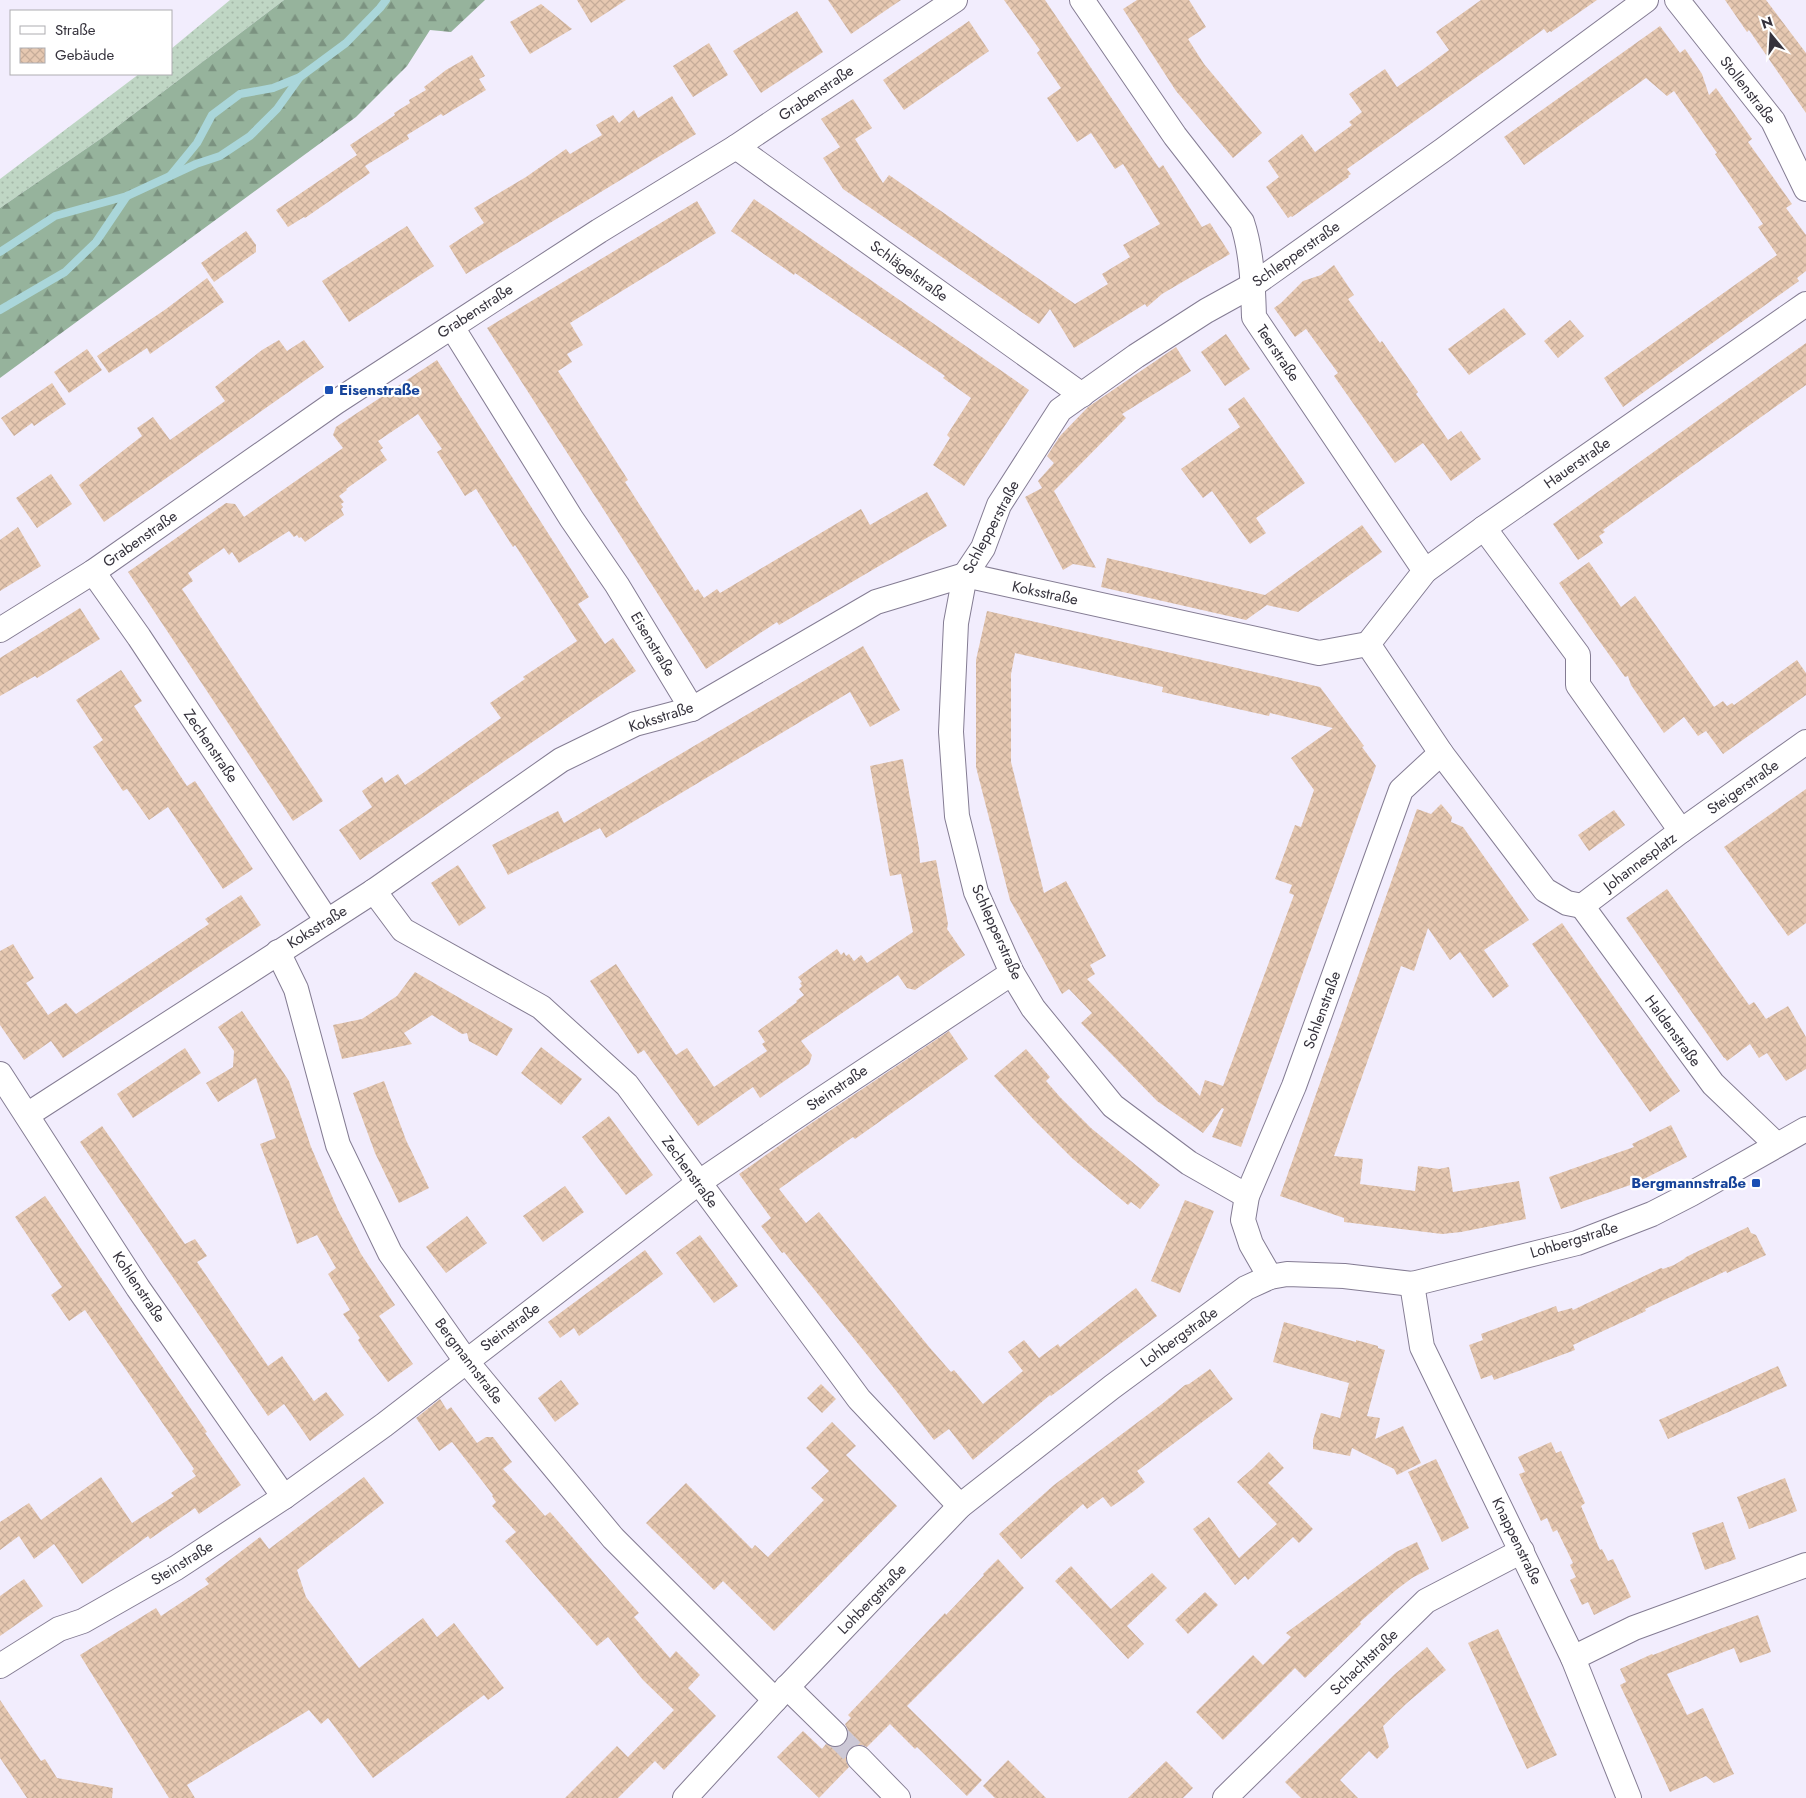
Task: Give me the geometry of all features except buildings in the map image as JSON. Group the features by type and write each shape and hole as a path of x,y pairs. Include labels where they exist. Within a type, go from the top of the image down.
{"street":[{"name":"Grabenstraße","path":"0,630 93,572 309,420 599,230 736,147 955,0"},
{"name":"Teerstraße","path":"1082,0 1175,136 1242,222 1248,238 1254,317 1425,571"},
{"name":"Schlepperstraße","path":"1247,1196 1189,1163 1113,1106 1034,1008 1012,973 976,892 957,816 951,732 956,623 965,575 983,548 999,504 1060,410 1144,351 1206,311 1253,285 1443,150 1646,0"},
{"name":"Stollenstraße","path":"1676,0 1774,121 1806,189"},
{"name":"Schlägelstraße","path":"736,147 1082,394"},
{"name":"Hauerstraße","path":"1368,644 1425,571 1806,304"},
{"name":"Eisenstraße","path":"452,327 572,518 617,584 692,709"},
{"name":"Johannesplatz","path":"1484,528 1578,655 1578,686 1681,831 1582,906"},
{"name":"Zechenstraße","path":"93,572 327,921"},
{"name":"Koksstraße","path":"27,1115 374,890 561,760 635,724 692,709 876,602 965,575 1319,653 1368,644"},
{"path":"1368,644 1441,752 1545,890 1567,903 1582,906"},
{"name":"Steigerstraße","path":"1681,831 1806,742"},
{"name":"Sohlenstraße","path":"1270,1277 1251,1244 1243,1220 1247,1196 1294,1086 1401,790 1441,752"},
{"name":"Zechenstraße","path":"374,890 403,930 541,1007 627,1085 859,1399 960,1506"},
{"name":"Haldenstraße","path":"1582,906 1713,1084 1777,1145"},
{"name":"Bergmannstraße","path":"278,952 296,989 338,1144 390,1253 466,1361 613,1538 781,1694"},
{"name":"Steinstraße","path":"0,1666 60,1629 83,1621 176,1568 284,1497 384,1425 698,1183 1012,973"},
{"name":"Kohlenstraße","path":"0,1074 138,1288 284,1497"},
{"name":"Lohbergstraße","path":"685,1798 960,1506 1168,1345 1246,1288 1270,1277 1287,1274 1344,1276 1412,1284 1577,1243 1652,1214 1777,1145 1803,1135"},
{"name":"Knappenstraße","path":"1412,1284 1422,1347 1573,1658 1628,1798"},
{"name":"Schachtstraße","path":"1225,1798 1426,1601 1522,1551"},
{"path":"1573,1658 1634,1628 1806,1565"},
{"path":"781,1694 835,1734"},
{"path":"859,1758 898,1798"}],"green space":[{"path":"230,0 284,0 106,135 0,208 0,179 138,75 172,75 172,48"},
{"path":"284,0 485,0 451,32 430,30 407,66 356,117 0,378 0,208 106,135"}],"waterway":[{"path":"170,176 197,143 212,115 240,94 273,88 300,77 346,43 386,0"},
{"path":"0,252 55,216 127,196 196,164 220,156 250,136 277,109 300,77"},
{"path":"0,310 65,272 96,242 127,196"}],"tunnel":[{"path":"835,1734 859,1758"}],"place":[{"name":"Eisenstraße","path":"329,390"},
{"name":"Bergmannstraße","path":"1756,1183"}]}
